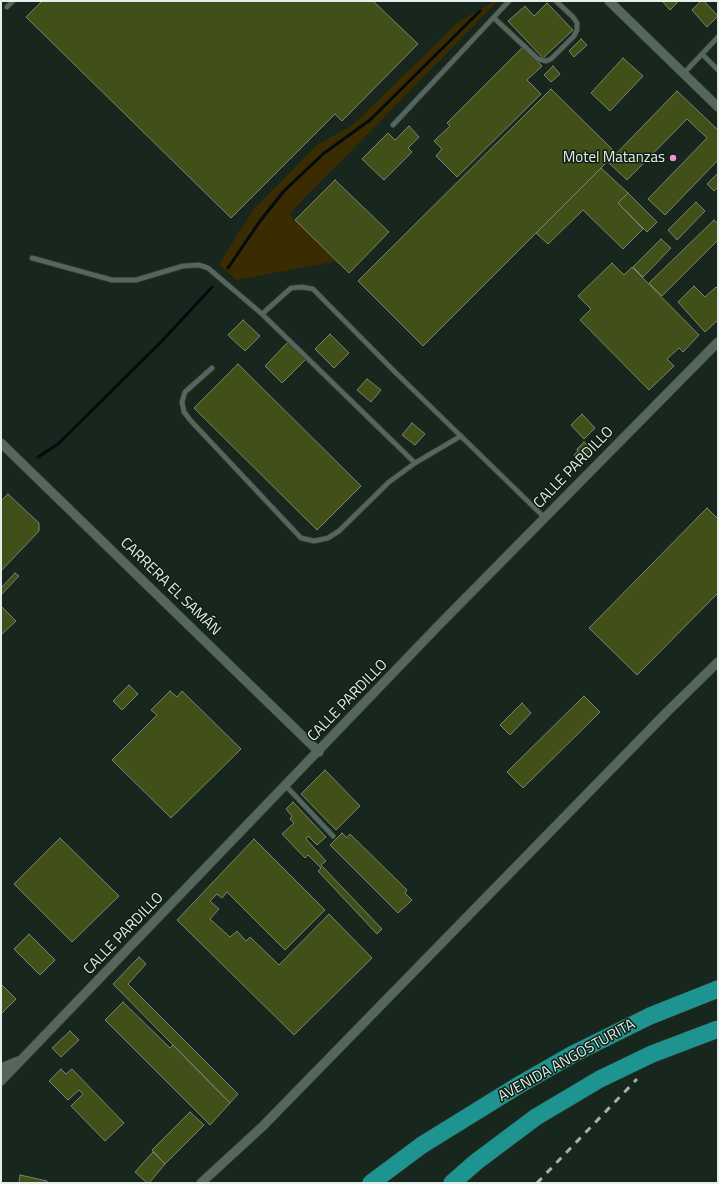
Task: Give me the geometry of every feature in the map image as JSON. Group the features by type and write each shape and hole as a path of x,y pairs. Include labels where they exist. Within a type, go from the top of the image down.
{"highway":[{"name":"AVENIDA ANGOSTURITA","path":"422,1145 519,1085 575,1053 650,1016 710,992"},
{"path":"452,1183 487,1153 536,1117 600,1079 652,1054 718,1029"},
{"path":"371,1183 422,1145"},
{"path":"383,1183 422,1145"}],"street":[{"path":"609,1 718,107"},
{"name":"CALLE PARDILLO","path":"1,1081 319,752 438,626 718,342"},
{"name":"CARRERA EL SAMÁN","path":"1,443 319,752"},
{"path":"201,1183 263,1126 718,662"},
{"path":"1,1068 23,1058"}],"lane":[{"path":"7,7 13,1"},
{"path":"393,125 510,1"},
{"path":"494,18 538,60 546,61 551,59 574,36 577,30 577,23 573,17 556,1"},
{"path":"684,74 718,37"},
{"path":"702,54 718,70"},
{"path":"32,258 112,280 136,280 183,266 199,266 208,268 262,314 415,463"},
{"path":"262,314 291,288 302,287 313,289 395,372 545,518"},
{"path":"212,368 185,392 182,402 184,412 301,538 314,541 328,538 339,531 390,482 415,463 461,436"},
{"path":"286,786 333,836"}],"shaded area":[{"path":"495,1 498,1 289,214 337,261 236,280 219,264 253,210 317,145 353,125 458,22"}],"building":[{"path":"42,1 373,1 418,44 342,121 335,114 231,218 26,17"},
{"path":"662,1 675,1 677,3 670,10"},
{"path":"701,1 704,1 718,16 707,27 692,10"},
{"path":"547,3 573,30 543,58 508,21 525,6 534,16"},
{"path":"581,39 587,45 574,57 569,51"},
{"path":"523,47 542,66 527,80 541,94 457,177 436,156 442,149 434,141 450,126 447,123"},
{"path":"623,58 643,76 610,111 591,93"},
{"path":"553,66 560,74 551,82 544,75"},
{"path":"551,89 616,153 423,346 358,281"},
{"path":"677,91 718,130 718,160 665,215 648,199 707,138 687,119 627,180 608,162"},
{"path":"409,126 419,137 408,148 412,152 384,180 362,159 388,133 395,140"},
{"path":"601,168 628,193 618,203 643,229 623,249 583,210 548,244 536,233"},
{"path":"718,173 718,187 714,191 707,184"},
{"path":"335,180 389,232 349,273 295,220"},
{"path":"628,193 657,222 647,232 618,203"},
{"path":"696,202 705,211 677,240 668,230"},
{"path":"714,220 718,224 718,240 662,296 649,283"},
{"path":"661,239 671,248 643,277 633,267"},
{"path":"612,263 624,275 632,267 699,335 683,352 679,348 667,359 674,366 649,390 580,320 591,309 578,296"},
{"path":"694,286 705,297 716,287 718,289 718,320 705,332 678,302"},
{"path":"243,320 260,336 245,351 228,335"},
{"path":"330,334 349,353 334,368 315,349"},
{"path":"288,342 306,359 282,383 265,366"},
{"path":"238,364 361,486 317,530 194,408"},
{"path":"367,379 381,390 371,402 357,390"},
{"path":"582,414 595,428 584,439 571,425"},
{"path":"412,423 425,434 415,445 402,435"},
{"path":"584,442 592,449 579,461 574,455 578,451 577,449"},
{"path":"8,494 39,523 39,531 1,571 1,499 2,500"},
{"path":"707,508 718,519 718,593 637,675 589,628"},
{"path":"15,573 19,576 1,595 1,588"},
{"path":"1,606 16,621 1,635"},
{"path":"129,685 138,694 122,710 113,701"},
{"path":"170,691 177,697 182,691 241,749 171,818 112,760 157,715 151,710"},
{"path":"584,696 600,712 523,788 507,772"},
{"path":"522,703 531,713 510,735 500,725"},
{"path":"325,770 360,806 336,830 301,794"},
{"path":"293,802 326,837 317,845 308,836 306,839 326,861 321,865 382,929 377,934 318,871 321,868 308,855 305,858 282,834 294,823 290,819 292,816 286,809"},
{"path":"342,833 347,838 350,834 407,890 405,893 412,900 398,913 330,845"},
{"path":"60,838 119,896 72,942 14,884"},
{"path":"254,839 325,910 285,950 227,892 222,898 217,894 210,901 219,909 210,919 230,937 237,931 246,941 250,937 279,965 329,914 372,958 294,1035 177,920"},
{"path":"29,934 55,960 40,975 14,949"},
{"path":"139,957 146,964 128,984 238,1094 230,1103 113,984"},
{"path":"1,984 16,999 1,1014"},
{"path":"123,1002 170,1048 173,1045 230,1103 210,1125 105,1020"},
{"path":"70,1031 79,1040 61,1057 52,1048"},
{"path":"61,1069 66,1074 72,1069 124,1123 105,1141 71,1106 83,1094 79,1090 68,1100 49,1081"},
{"path":"190,1112 204,1125 165,1164 152,1150"},
{"path":"153,1152 165,1164 149,1183 147,1183 135,1172"},
{"path":"20,1175 47,1181 47,1183 19,1183"}],"waterway":[{"path":"228,268 260,221 284,191 323,154 370,120 480,11"},
{"path":"38,457 58,444 161,342 212,287"}],"railway":[{"path":"537,1183 637,1079"}],"place":[{"name":"Motel Matanzas","path":"673,158"}]}
